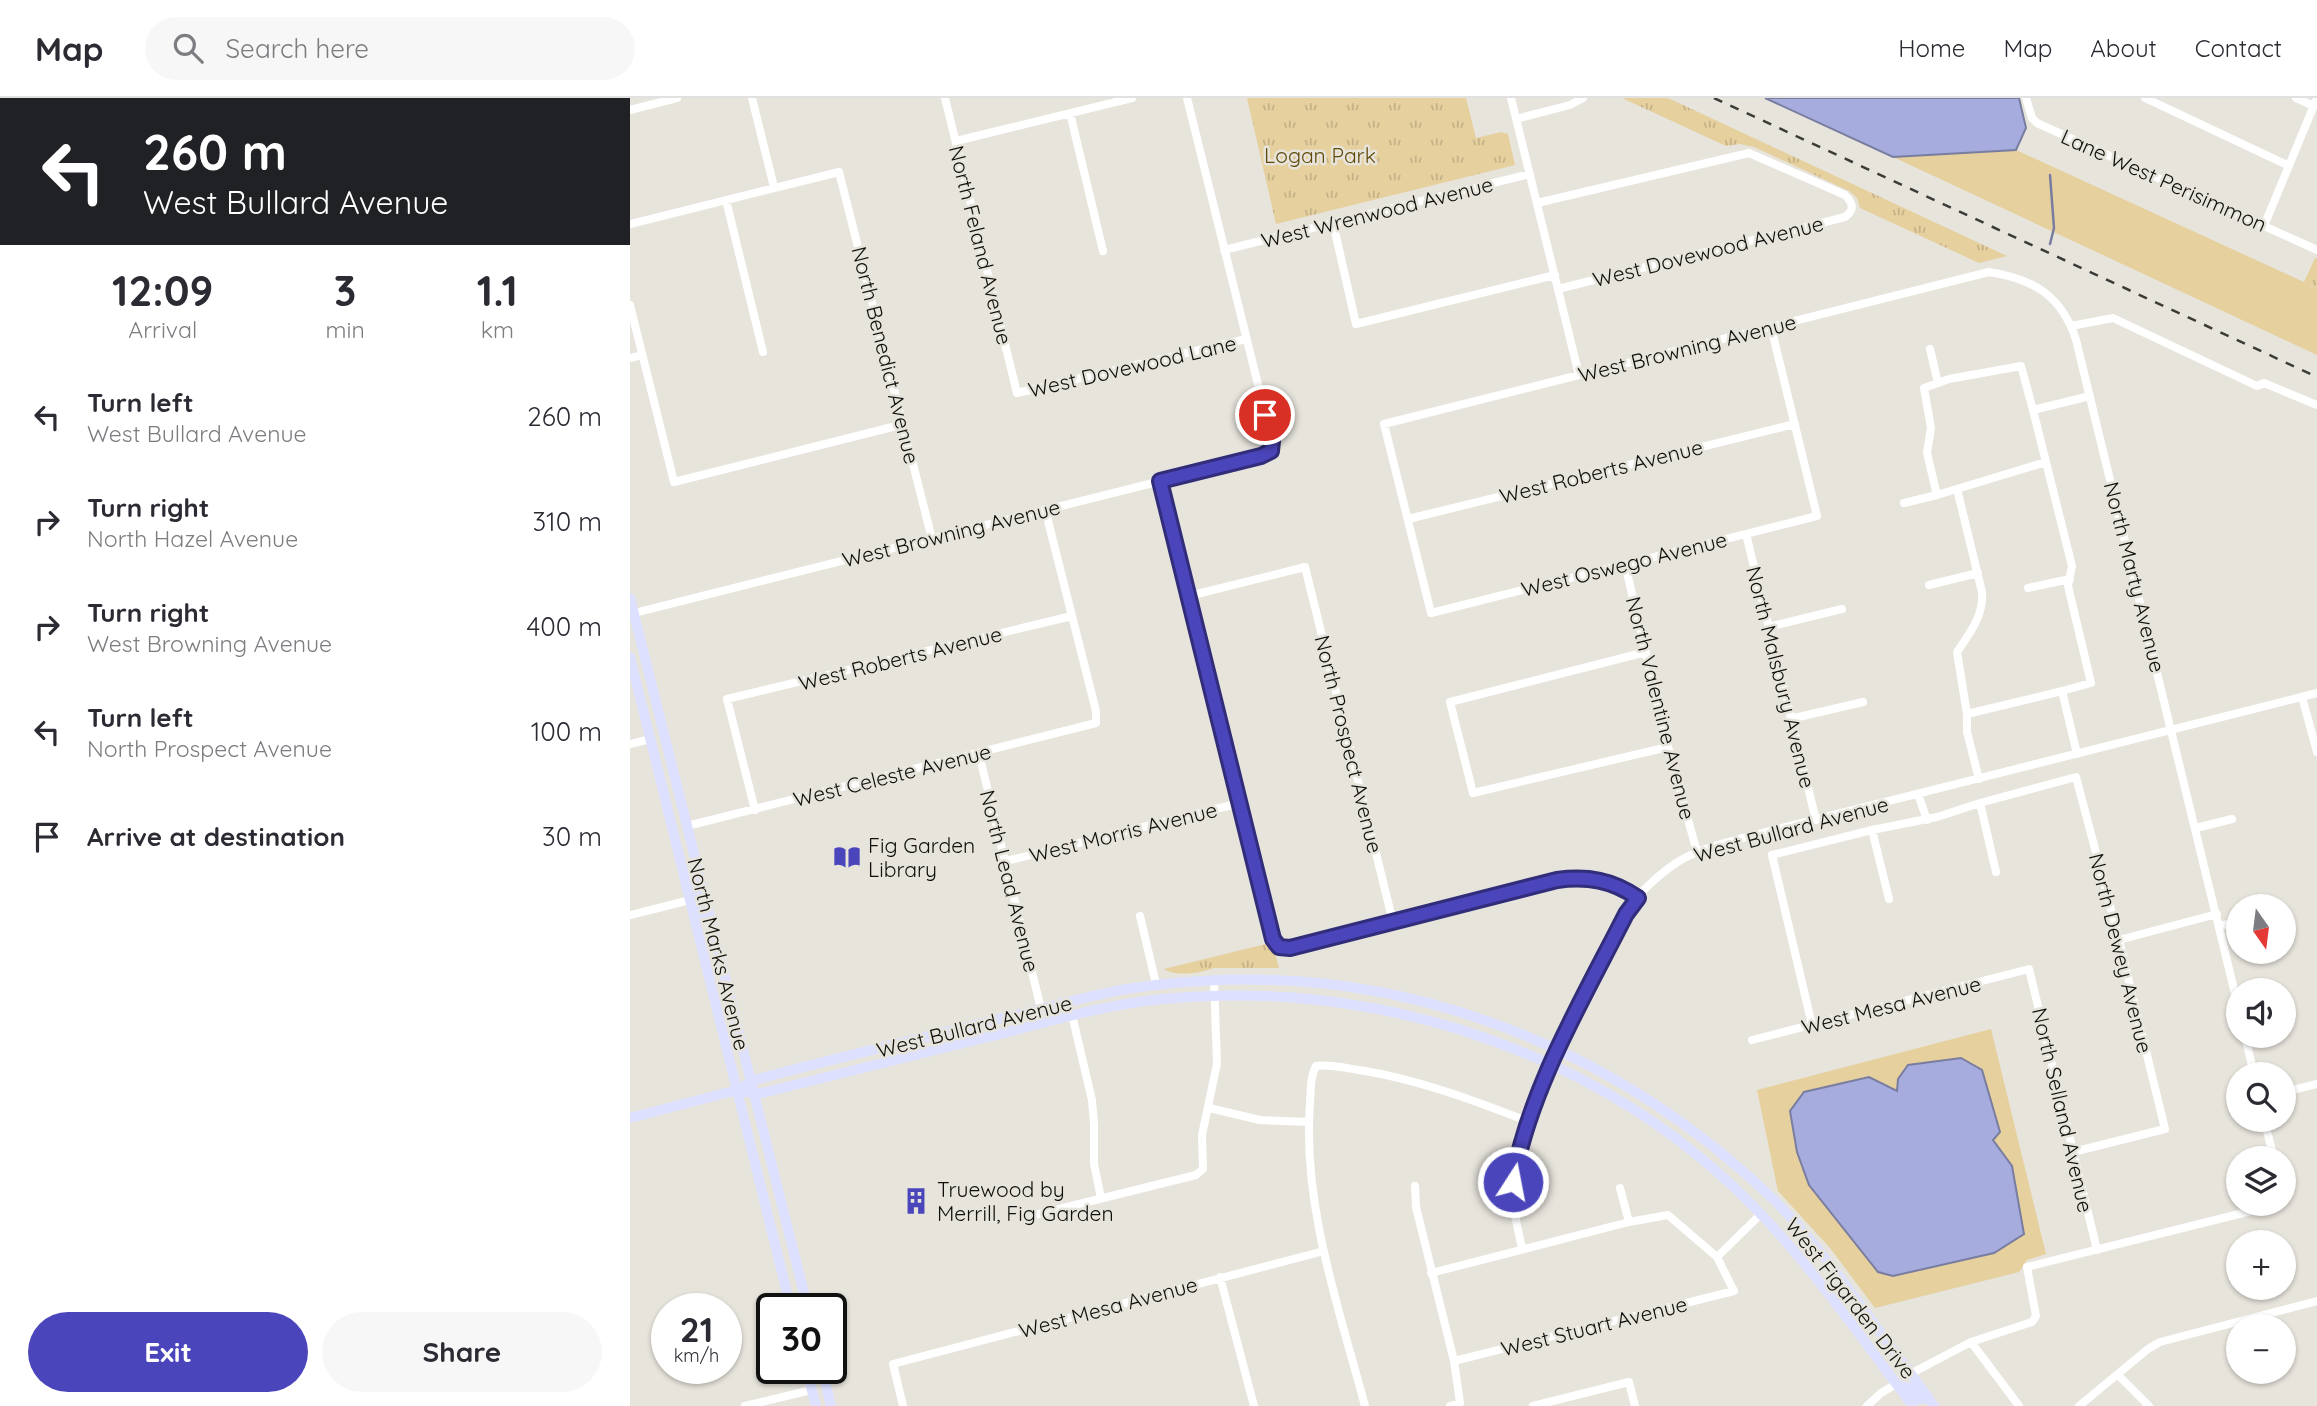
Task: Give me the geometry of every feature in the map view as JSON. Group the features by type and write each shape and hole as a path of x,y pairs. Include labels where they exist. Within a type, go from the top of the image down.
{"main road":[{"name":"North Marks Avenue","path":"630,598 804,1293"},
{"name":"North Marks Avenue","path":"630,657 788,1293"},
{"path":"660,777 669,785 677,818 687,826"},
{"path":"687,887 695,892 700,910 710,920"},
{"name":"West Bullard Avenue","path":"630,1118 738,1090 751,1082 908,1045 963,1028 1095,996 1156,984 1214,980"},
{"name":"West Figarden Drive","path":"1214,980 1321,984 1374,991 1490,1021 1559,1049 1672,1115 1713,1146 1772,1198 1801,1229 1836,1271 1931,1402"},
{"path":"1125,1004 1131,997 1147,992 1156,984"},
{"name":"West Bullard Avenue","path":"738,1090 754,1094 1125,1004 1214,996"},
{"name":"West Figarden Drive","path":"1214,996 1300,998 1346,1003 1467,1032 1551,1065 1650,1120 1725,1178 1792,1247 1877,1355 1913,1406"},
{"path":"892,1060 892,1053 908,1045"},
{"path":"768,1211 775,1219 789,1268 802,1285"},
{"path":"1877,1355 1899,1373 1910,1374"},
{"path":"810,1384 816,1406"},
{"path":"826,1384 831,1406"},
{"path":"1896,1384 1910,1388 1919,1399 1931,1402"},
{"path":"811,1390 817,1393 824,1406"}],"street":[{"path":"630,110 677,98"},
{"path":"630,224 774,187 752,98"},
{"name":"North Feland Avenue","path":"946,98 1017,393"},
{"path":"956,141 1132,98"},
{"path":"1187,98 1246,339"},
{"path":"1511,98 1579,375"},
{"path":"1516,119 1570,105 1583,98"},
{"name":"Lane West Perisimmon","path":"2026,98 2032,118 2037,122 2317,250"},
{"path":"2145,98 2289,166"},
{"path":"2263,226 2315,102 2296,98"},
{"path":"1070,113 1102,251"},
{"name":"West Dovewood Avenue","path":"1537,203 1749,153 1845,195 1853,207 1851,213 1845,217 1558,289"},
{"name":"North Benedict Avenue","path":"774,187 839,172 932,539"},
{"name":"West Wrenwood Avenue","path":"1224,250 1530,174"},
{"path":"726,200 763,352"},
{"path":"1332,223 1356,324 1555,275"},
{"name":"West Browning Avenue","path":"1408,519 1384,424 1989,272 2011,276 2042,290 2066,314 2071,326"},
{"path":"630,305 674,482 904,424"},
{"path":"2071,326 2113,318 2256,386 2264,383 2317,405"},
{"name":"North Marty Avenue","path":"2071,326 2232,978"},
{"path":"1771,327 1795,424"},
{"name":"West Dovewood Lane","path":"1017,393 1246,339"},
{"name":"West Browning Avenue","path":"632,613 1261,456 1271,451 1272,441 1246,339"},
{"path":"1930,349 1938,383"},
{"path":"630,358 642,355"},
{"path":"1937,495 1927,453 1931,428 1924,388 2021,366 2072,566 2068,586 2091,683 1967,713"},
{"path":"2033,410 2090,396"},
{"name":"West Oswego Avenue","path":"1408,519 1431,613 1817,516 1795,424"},
{"name":"West Roberts Avenue","path":"1408,519 1795,424"},
{"path":"1904,503 2046,462"},
{"path":"1160,481 1273,939 1279,947 1290,948 1557,880 1577,878 1613,883 1638,898"},
{"path":"1957,489 1978,573 1983,606 1972,630 1957,652 1967,713 1967,732 1979,779"},
{"path":"1045,509 1072,616"},
{"name":"North Malsbury Avenue","path":"1746,534 1816,820"},
{"name":"North Valentine Avenue","path":"1626,564 1668,747 1697,852"},
{"name":"North Prospect Avenue","path":"1189,596 1305,567 1393,922"},
{"path":"1929,585 1978,573"},
{"path":"2028,589 2070,579"},
{"path":"1768,628 1842,608"},
{"name":"West Roberts Avenue","path":"755,810 727,699 1072,616"},
{"name":"West Celeste Avenue","path":"687,826 1096,723 1096,711 1072,616"},
{"path":"1646,652 1450,702 1473,793 1668,747"},
{"path":"2062,691 2077,754"},
{"name":"West Bullard Avenue","path":"1522,1248 1514,1209 1513,1182 1527,1121 1551,1065 1626,914 1638,898 1674,864 1697,852 1758,834 2317,693"},
{"path":"2302,697 2317,752"},
{"path":"1790,719 1863,702"},
{"path":"630,744 651,739"},
{"name":"North Lead Avenue","path":"979,754 1041,1009"},
{"name":"West Bullard Avenue","path":"1812,1025 1772,855 1872,830 1927,820 2076,777"},
{"name":"North Dewey Avenue","path":"2073,1152 2165,1129 2076,777"},
{"path":"1919,794 1927,820"},
{"name":"West Morris Avenue","path":"1006,861 1240,803"},
{"path":"1980,803 1996,872"},
{"path":"2196,828 2232,819"},
{"path":"1872,830 1889,899"},
{"path":"630,915 690,900"},
{"path":"2119,940 2217,914"},
{"path":"1140,916 1156,984"},
{"path":"2220,926 2226,925"},
{"name":"West Mesa Avenue","path":"1752,1040 2029,969"},
{"name":"North Selland Avenue","path":"2029,969 2097,1251"},
{"path":"1035,1215 1196,1175 1203,1169 1202,1135 1217,1064 1214,980"},
{"path":"1072,1015 1092,1100 1094,1164 1101,1198"},
{"path":"1365,1406 1324,1251 1312,1184 1308,1122 1312,1074 1316,1066 1373,1073 1428,1086 1527,1121"},
{"path":"2296,1089 2317,1084"},
{"path":"1209,1108 1260,1120 1308,1122"},
{"path":"1415,1186 1416,1207 1454,1361 1460,1403 1450,1406"},
{"path":"1620,1188 1629,1222"},
{"path":"1431,1273 1522,1248 1668,1215 1717,1257 1761,1214"},
{"path":"1910,1374 1970,1342 2032,1322 2036,1316 2027,1267 2233,1216"},
{"name":"West Mesa Avenue","path":"904,1406 893,1364 1324,1251"},
{"name":"West Stuart Avenue","path":"1454,1361 1734,1291 1717,1257"},
{"path":"1220,1278 1254,1406"},
{"path":"2079,1406 2160,1342 2317,1301"},
{"path":"1970,1342 2019,1406"},
{"path":"2118,1375 2149,1406"},
{"path":"1533,1406 1629,1382 1634,1406"},
{"path":"1867,1406 1896,1384"},
{"path":"745,1406 811,1390"}],"green space":[{"name":"Logan Park","path":"1247,98 1466,98 1476,138 1501,132 1508,134 1515,165 1276,224"},
{"path":"1622,98 1668,98 2007,256 1979,263 1860,208 1857,198 1849,191 1754,147 1740,144 1726,146"},
{"path":"2016,150 2317,288 2317,355 1893,157"},
{"path":"2315,258 2317,259 2317,288 2304,282"},
{"path":"1266,944 1276,957 1279,968 1214,968 1182,974 1164,969"},
{"path":"1991,1029 2046,1254 2027,1260 2019,1272 1875,1308 1830,1248 1778,1191 1757,1090"}],"water":[{"path":"1765,98 2019,98 2026,128 2016,150 1893,157"},
{"path":"1961,1058 1982,1070 2000,1132 1993,1140 2012,1166 2024,1234 1994,1253 1893,1276 1878,1272 1809,1185 1797,1152 1790,1111 1804,1092 1869,1077 1897,1091 1898,1079 1908,1065"}],"waterway":[{"path":"2050,175 2054,228 2050,244"}],"railway":[{"path":"1714,98 2317,377"}],"place":[{"name":"Fig Garden Library","path":"847,857"},
{"name":"Truewood by Merrill, Fig Garden","path":"916,1201"}],"route":[{"path":"1265,415 1272,441 1271,451 1261,456 1160,481 1273,939 1279,947 1290,948 1557,880 1577,878 1613,883 1638,898 1626,914 1551,1065 1527,1121 1513,1182"}]}
